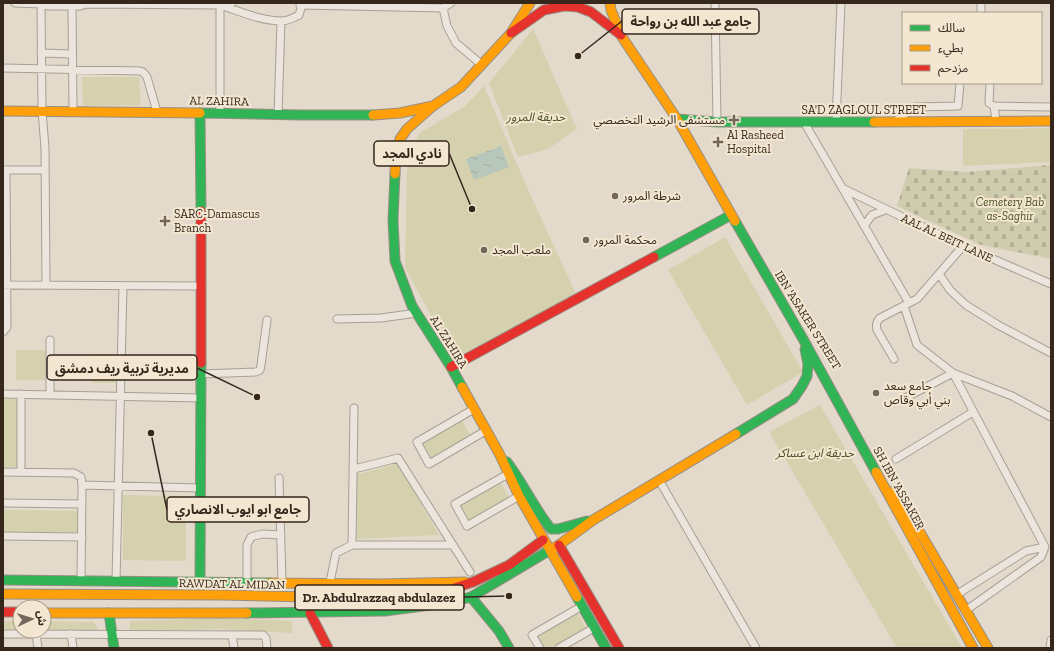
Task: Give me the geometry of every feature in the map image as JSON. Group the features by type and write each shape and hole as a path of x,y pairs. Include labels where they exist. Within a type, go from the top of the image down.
{"main road":[{"name":"AL ZAHIRA","path":"530,3 510,33 482,65 453,94 433,106 407,129 400,139 396,154 393,220 395,260 405,289 417,313 451,367 487,430 519,496 543,540 606,648"},
{"name":"IBN 'ASAKER STREET","path":"610,3 611,10 622,37 677,119 803,339 814,351 988,648"},
{"path":"510,33 543,10 557,6 568,6 580,8 596,14 622,37"},
{"name":"AL ZAHIRA","path":"3,111 386,115 433,106"},
{"path":"200,113 202,286 200,582"},
{"name":"SA'D ZAGLOUL STREET","path":"677,119 717,122 1051,121"},
{"path":"451,367 731,215"},
{"path":"52,613 310,613 385,611 471,597 559,545 593,520 793,399 805,383 809,372 809,362 803,339"},
{"name":"SH IBN 'ASSAKER","path":"803,339 974,648"},
{"name":"AL ZAHIRA","path":"500,455 517,475 542,518 551,529 558,529 593,520"},
{"name":"RAWDAT AL MIDAN","path":"3,594 221,595 378,598 445,591 473,582 509,565 543,540"},
{"path":"559,545 619,648"},
{"path":"3,580 330,582 381,584 473,582"},
{"path":"471,597 499,631 509,648"},
{"path":"109,613 114,648"},
{"path":"310,613 328,648"}],"street":[{"path":"15,3 41,3 48,6 83,6 87,3 220,5 232,3"},
{"path":"41,3 42,111 45,148 46,285"},
{"path":"220,5 253,16 281,21 299,15 300,4 443,8 451,3"},
{"path":"715,3 717,122"},
{"path":"836,122 841,3"},
{"path":"220,5 220,113"},
{"path":"72,6 73,111"},
{"path":"443,8 447,26 456,43 482,65"},
{"path":"278,115 281,21"},
{"path":"41,53 72,54"},
{"path":"3,68 140,71 147,77 157,112"},
{"path":"894,122 915,107 958,106 960,84"},
{"path":"990,84 989,103 994,106 1051,107"},
{"path":"994,106 996,121"},
{"path":"804,122 844,189 907,305 917,345 953,373 1012,396 1051,417"},
{"path":"3,332 7,327 4,170 45,170"},
{"name":"AAL AL BEIT LANE","path":"844,189 885,210 963,246 1051,284"},
{"path":"864,226 872,214 885,210"},
{"path":"894,359 877,330 877,321 880,318 907,305 923,293 963,246"},
{"path":"939,274 950,290 966,305 998,325 1051,352"},
{"path":"5,285 202,286"},
{"path":"116,581 123,286"},
{"path":"337,319 381,318 417,313"},
{"path":"201,374 256,372 260,370 267,320"},
{"path":"50,340 50,394"},
{"path":"907,396 953,373"},
{"path":"953,373 1045,547"},
{"path":"3,394 201,398"},
{"path":"21,394 21,472"},
{"path":"352,545 354,408"},
{"path":"474,409 417,442 429,464 487,430"},
{"path":"896,460 973,412"},
{"path":"354,469 398,458 470,572"},
{"path":"3,472 74,473 81,477 81,581"},
{"path":"508,474 455,504 467,526 519,496"},
{"path":"279,478 282,582"},
{"path":"659,480 756,648"},
{"path":"82,485 200,488"},
{"path":"3,503 82,504"},
{"path":"247,582 247,545 251,537 262,534 281,535"},
{"path":"3,536 82,537"},
{"path":"330,582 336,553 352,545 453,545"},
{"path":"956,595 1026,551 1045,547"},
{"path":"965,611 1041,556 1045,547"},
{"path":"540,648 532,635 582,606"},
{"path":"559,648 594,628"},
{"path":"52,634 264,635 266,638 267,648"},
{"path":"71,634 73,648"},
{"path":"232,634 234,648"},
{"path":"1050,648 1051,640"}],"green space":[{"name":"حديقة المرور","path":"533,29 577,129 548,149 518,157 489,83"},
{"path":"82,77 139,77 141,105 83,106"},
{"path":"484,86 525,183 576,294 455,358 405,268 408,151 421,132 464,107"},
{"path":"1051,128 1051,162 963,166 963,129"},
{"name":"Cemetery Bab as-Saghir","path":"1051,165 1051,259 981,245 897,206 909,168 967,172"},
{"path":"725,237 803,372 747,405 668,270"},
{"path":"16,350 45,350 45,380 16,380"},
{"path":"92,354 116,354 116,383 92,383"},
{"path":"3,399 19,399 19,467 3,467"},
{"name":"حديقة ابن عساكر","path":"820,405 962,648 897,648 769,432"},
{"path":"461,419 471,436 429,459 420,443"},
{"path":"398,463 439,535 357,539 356,475"},
{"path":"500,481 509,498 468,522 458,505"},
{"path":"123,495 186,496 186,561 123,560"},
{"path":"3,510 80,511 80,532 3,532"},
{"path":"577,612 586,628 552,648 542,648 535,636"},
{"path":"219,618 292,621 292,633 218,629 129,632 130,621"},
{"path":"3,621 12,621 12,634 3,634"},
{"path":"52,621 94,622 100,633 52,633"}],"water":[{"path":"501,146 509,167 474,180 466,159"}],"traffic: fast":[{"path":"200,113 201,211"},
{"path":"200,113 373,115"},
{"path":"677,119 717,122 874,122"},
{"path":"395,174 393,220 395,261 412,306 462,387"},
{"path":"654,257 731,215"},
{"path":"735,221 803,339 876,472"},
{"path":"736,434 793,399 807,376 808,364 805,349"},
{"path":"200,582 201,363"},
{"path":"507,462 539,513 551,529 558,529 587,521"},
{"path":"247,613 385,611 446,603 471,597 550,550"},
{"path":"3,580 270,583"},
{"path":"471,597 499,631 509,648"},
{"path":"577,597 606,648"},
{"path":"109,613 114,648"}],"traffic: slow":[{"path":"395,174 396,154 400,139 407,129 433,106 461,87 511,33 530,3"},
{"path":"610,3 611,10 622,37 677,119 735,221"},
{"path":"373,115 400,113 433,106"},
{"path":"3,111 200,113"},
{"path":"874,122 1051,121"},
{"path":"462,387 500,455 519,496 577,597"},
{"path":"550,550 593,520 736,434"},
{"path":"876,472 973,648"},
{"path":"895,490 988,648"},
{"path":"270,583 381,584 465,582"},
{"path":"3,594 308,597"},
{"path":"52,613 247,613"}],"traffic: jam":[{"path":"511,33 544,10 564,6 578,7 591,12 621,35"},
{"path":"201,211 201,363"},
{"path":"451,367 654,257"},
{"path":"308,597 386,597 445,591 473,582 509,565 543,540"},
{"path":"559,545 619,648"},
{"path":"3,612 12,612"},
{"path":"310,613 328,648"}],"place":[{"name":"جامع عبد الله بن رواحة","path":"578,56"},
{"name":"مستشفى الرشيد التخصصي","path":"734,120"},
{"name":"Al Rasheed Hospital","path":"718,142"},
{"name":"شرطة المرور","path":"615,196"},
{"name":"نادي المجد","path":"472,209"},
{"name":"SARC-Damascus Branch","path":"165,221"},
{"name":"محكمة المرور","path":"586,240"},
{"name":"ملعب المجد","path":"484,250"},
{"name":"جامع سعد بني أبي وقاص","path":"876,393"},
{"name":"مديرية تربية ريف دمشق","path":"257,397"},
{"name":"جامع ابو ايوب الانصاري","path":"151,433"},
{"name":"Dr. Abdulrazzaq abdulazez","path":"509,596"}]}
